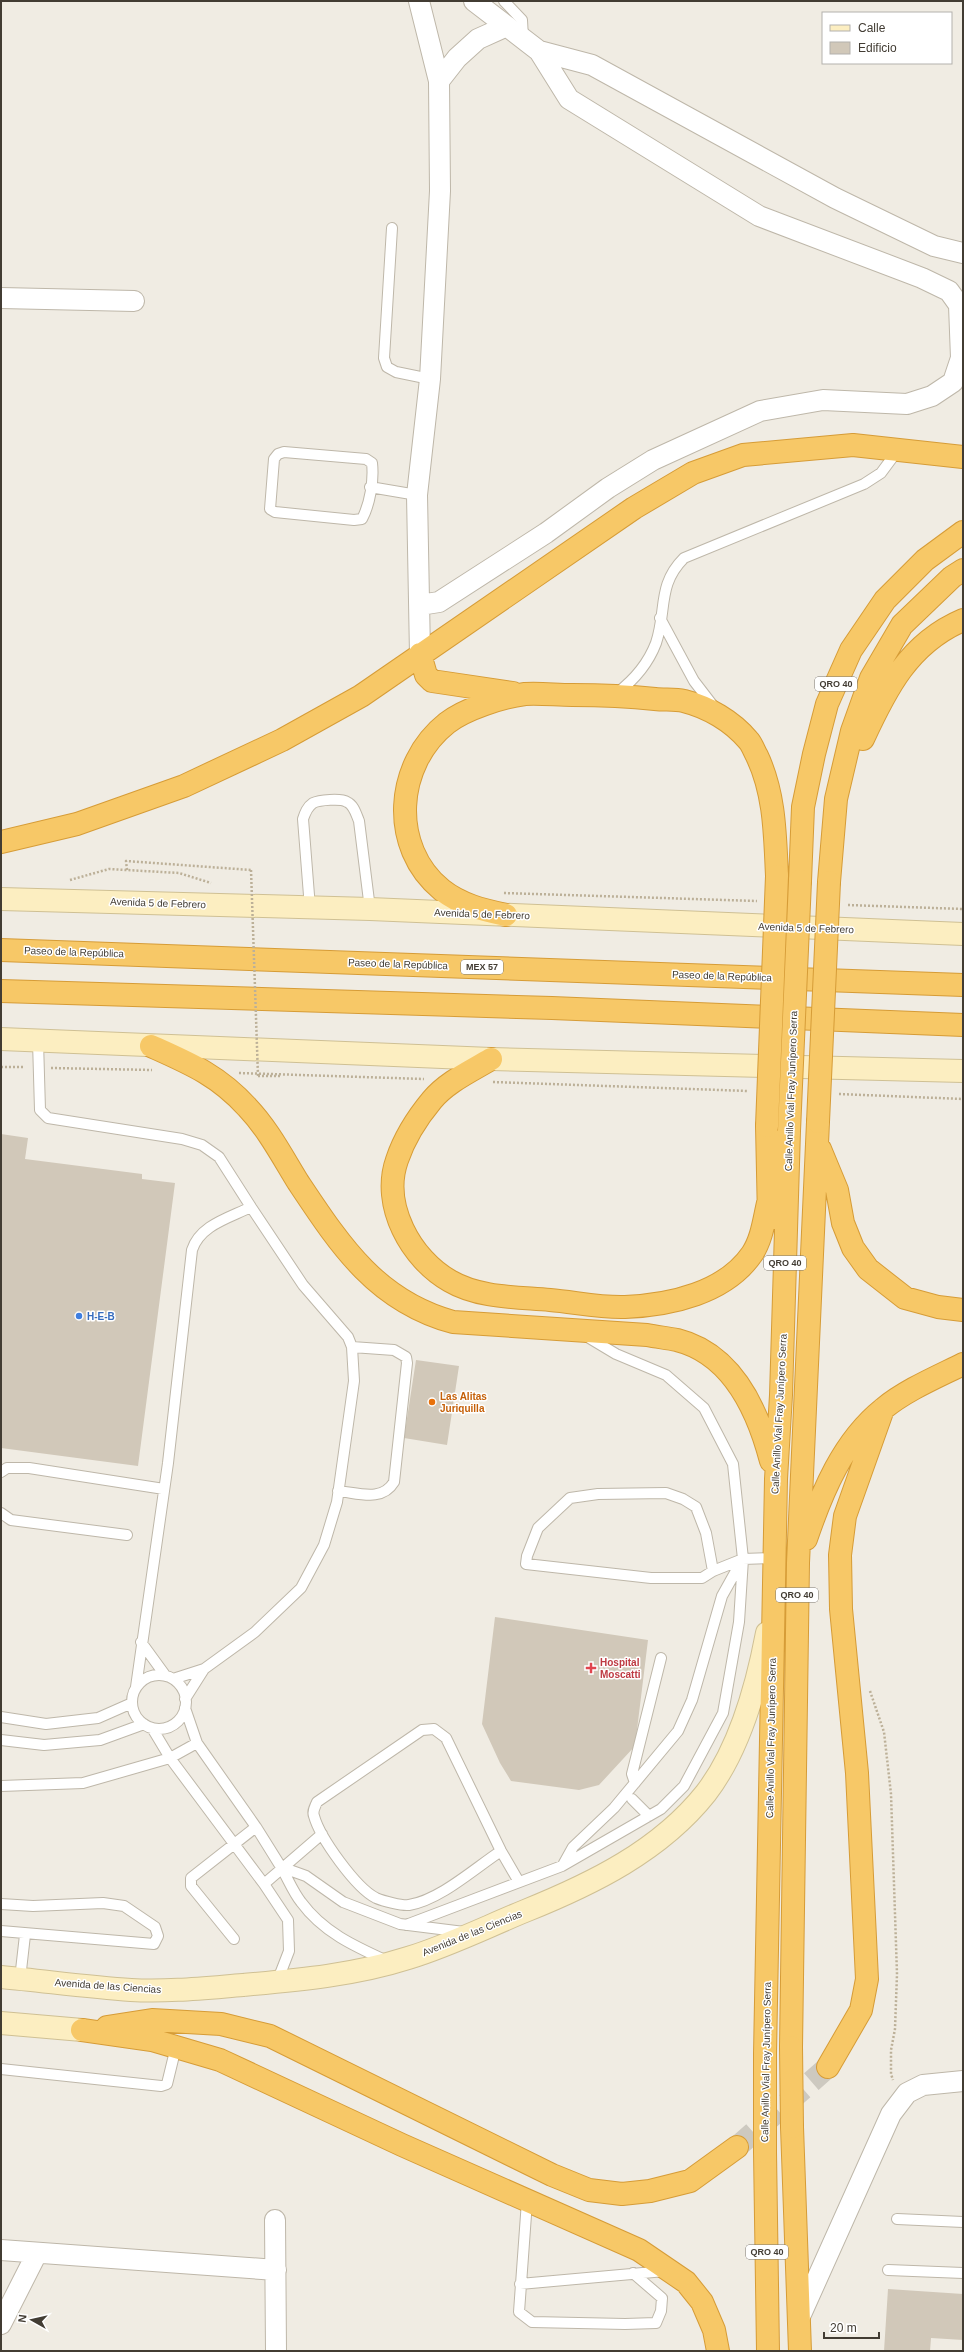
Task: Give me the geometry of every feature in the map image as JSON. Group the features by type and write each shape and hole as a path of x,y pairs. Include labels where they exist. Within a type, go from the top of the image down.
{"highway":[{"path":"1,842 77,824 184,786 282,740 361,696 634,508 693,473 743,455 793,449 853,445 963,457"},
{"name":"Calle Anillo Vial Fray Junípero Serra","path":"768,2351 765,2054 773,1602 776,1479 781,1395 788,1131 803,807 814,754 827,704 851,650 885,600 926,560 963,532"},
{"name":"QRO 40","path":"800,2351 792,2127 791,2047 798,1563 829,882 836,798 852,731 871,678 902,625 952,577 963,570"},
{"path":"836,798 884,692 918,648 944,628 963,620"},
{"path":"420,654 426,675 432,681 524,694 614,695 684,701 720,715 749,740 767,777 775,824 776,876 767,1126 768,1203 781,1395"},
{"path":"506,915 472,908 443,890 428,875 416,857 408,837 405,816 405,794 410,773 420,754 432,736 448,722 467,711 524,694"},
{"name":"Paseo de la República","path":"1,950 963,985"},
{"path":"1,990 552,1008 963,1025"},
{"path":"151,1046 218,1079 248,1107 274,1140 298,1182 354,1260 378,1284 428,1315 453,1322 646,1335 678,1340 700,1349 722,1366 744,1390 763,1432 776,1479"},
{"path":"491,1059 462,1076 432,1100 410,1132 396,1162 393,1197 404,1234 423,1261 450,1282 482,1294 624,1307 682,1299 709,1288 740,1268 753,1253 760,1237 768,1203"},
{"path":"818,1132 837,1190 843,1223 853,1248 868,1269 905,1298 938,1307 963,1310"},
{"path":"798,1563 817,1508 846,1448 883,1409 963,1364"},
{"path":"828,2067 861,2010 867,1979 857,1773 842,1609 840,1555 845,1516 883,1409"},
{"path":"82,2030 152,2020 221,2024 270,2036 552,2175 590,2190 622,2194 650,2191 690,2181 738,2147"},
{"path":"82,2030 152,2040 220,2060 639,2250 686,2282 702,2302 714,2330 718,2351"}],"main road":[{"name":"Avenida 5 de Febrero","path":"1,899 370,910 963,934"},
{"path":"1,1039 491,1059 963,1071"},
{"name":"Avenida de las Ciencias","path":"10,1978 131,1990 179,1991 277,1982 355,1972 408,1958 552,1900 633,1859 677,1825 707,1791 730,1750 746,1714 760,1672 773,1602"},
{"path":"1,2023 82,2030"}],"street":[{"path":"419,1 439,81 440,191 430,379 417,495 420,654"},
{"path":"420,605 439,602 546,533 608,488 652,460 760,411 823,400 906,404 932,396 953,382 961,358 959,305 949,291 922,278 759,216 569,99 539,51 474,1"},
{"path":"439,81 457,58 478,39 507,26"},
{"path":"539,51 592,65 835,198 934,246 963,253"},
{"path":"1,298 134,301"},
{"path":"798,2321 890,2114 907,2093 923,2085 963,2081"},
{"path":"275,2220 276,2351"},
{"path":"1,2250 276,2270"},
{"path":"1,2324 37,2253"}],"lane":[{"path":"504,1 522,20 522,38"},
{"path":"392,228 384,358 387,367 396,372 430,379"},
{"path":"614,695 628,685 645,665 656,642 666,584 671,574 684,558 864,484 881,472 899,449"},
{"path":"284,452 366,459 372,463 370,487 365,512 362,519 354,520 275,512 270,509 269,504 274,459 278,454 284,452"},
{"path":"370,487 417,495"},
{"path":"660,618 694,681 720,715"},
{"path":"310,908 303,819 306,809 314,802 338,800 347,802 354,809 359,821 370,910"},
{"path":"38,1041 40,1110 43,1115 48,1118 182,1139 202,1145 219,1157 303,1285 348,1337 352,1347 354,1381 337,1502 324,1544 301,1588 255,1632 204,1669 169,1677 149,1677 136,1687"},
{"path":"251,1207 202,1232 195,1240 192,1250 164,1489 141,1642 136,1687 132,1703 134,1712 148,1726 234,1846 264,1884 288,1920 289,1951 277,1982"},
{"path":"406,1925 562,1866 661,1809 684,1786 723,1713 739,1622 743,1559 733,1464 704,1408 666,1375 616,1354 576,1330"},
{"path":"338,1491 380,1495 388,1492 394,1482 407,1363 406,1357 394,1350 352,1347"},
{"path":"1,1472 7,1468 29,1468 164,1489"},
{"path":"713,1571 706,1532 696,1507 683,1499 666,1493 598,1494 570,1498 538,1528 526,1556 526,1564 651,1578 702,1578 713,1571 743,1559 774,1558"},
{"path":"1,1513 11,1520 127,1535"},
{"path":"562,1866 573,1847 614,1808 678,1731 692,1700 722,1596 743,1559"},
{"path":"141,1642 169,1677 181,1688 197,1743 256,1827 301,1902 324,1926 347,1943 391,1963"},
{"path":"635,1783 632,1774 661,1658"},
{"path":"1,1740 44,1745 100,1740 148,1726 160,1729 176,1722 204,1669"},
{"path":"1,1717 46,1724 98,1718 132,1703"},
{"path":"501,1851 432,1897 408,1905 376,1898 350,1876 322,1834 313,1815 317,1802 422,1730 434,1729 446,1738 501,1851 519,1882"},
{"path":"1,1786 83,1783 170,1758 197,1743"},
{"path":"632,1799 649,1816"},
{"path":"234,1938 191,1886 190,1882 191,1878 234,1846 256,1827"},
{"path":"264,1884 281,1867 322,1834"},
{"path":"281,1867 306,1876 343,1902 406,1925 472,1933"},
{"path":"1,1904 33,1906 102,1903 124,1906 155,1927 158,1936 154,1944 25,1935 1,1931"},
{"path":"10,1978 25,1935"},
{"path":"1,2069 161,2086 167,2084 170,2078 176,2048"},
{"path":"527,2200 519,2312 532,2322 625,2324 656,2323 661,2311 662,2298 633,2273"},
{"path":"897,2219 963,2222"},
{"path":"888,2270 963,2273"},
{"path":"520,2284 633,2273 671,2271"}],"path":[{"path":"127,870 126,861 251,870 258,1076"},
{"path":"870,1689 884,1732 891,1794 896,1974 891,2074 894,2083 907,2093"}],"building":[{"name":"H-E-B","path":"1,1134 28,1138 25,1159 142,1174 142,1179 175,1183 138,1466 1,1448"},
{"name":"Las Alitas Juriquilla","path":"416,1360 459,1366 447,1445 404,1438"},
{"name":"Hospital Moscatti","path":"495,1617 648,1640 635,1746 599,1785 579,1790 511,1781 500,1763 482,1724"},
{"path":"888,2289 963,2294 963,2340 931,2338 930,2351 884,2351"}],"tunnel":[{"path":"737,2147 828,2067"}],"place":[{"name":"H-E-B","path":"79,1316"},
{"name":"Las Alitas Juriquilla","path":"432,1402"},
{"name":"Hospital Moscatti","path":"591,1668"}]}
